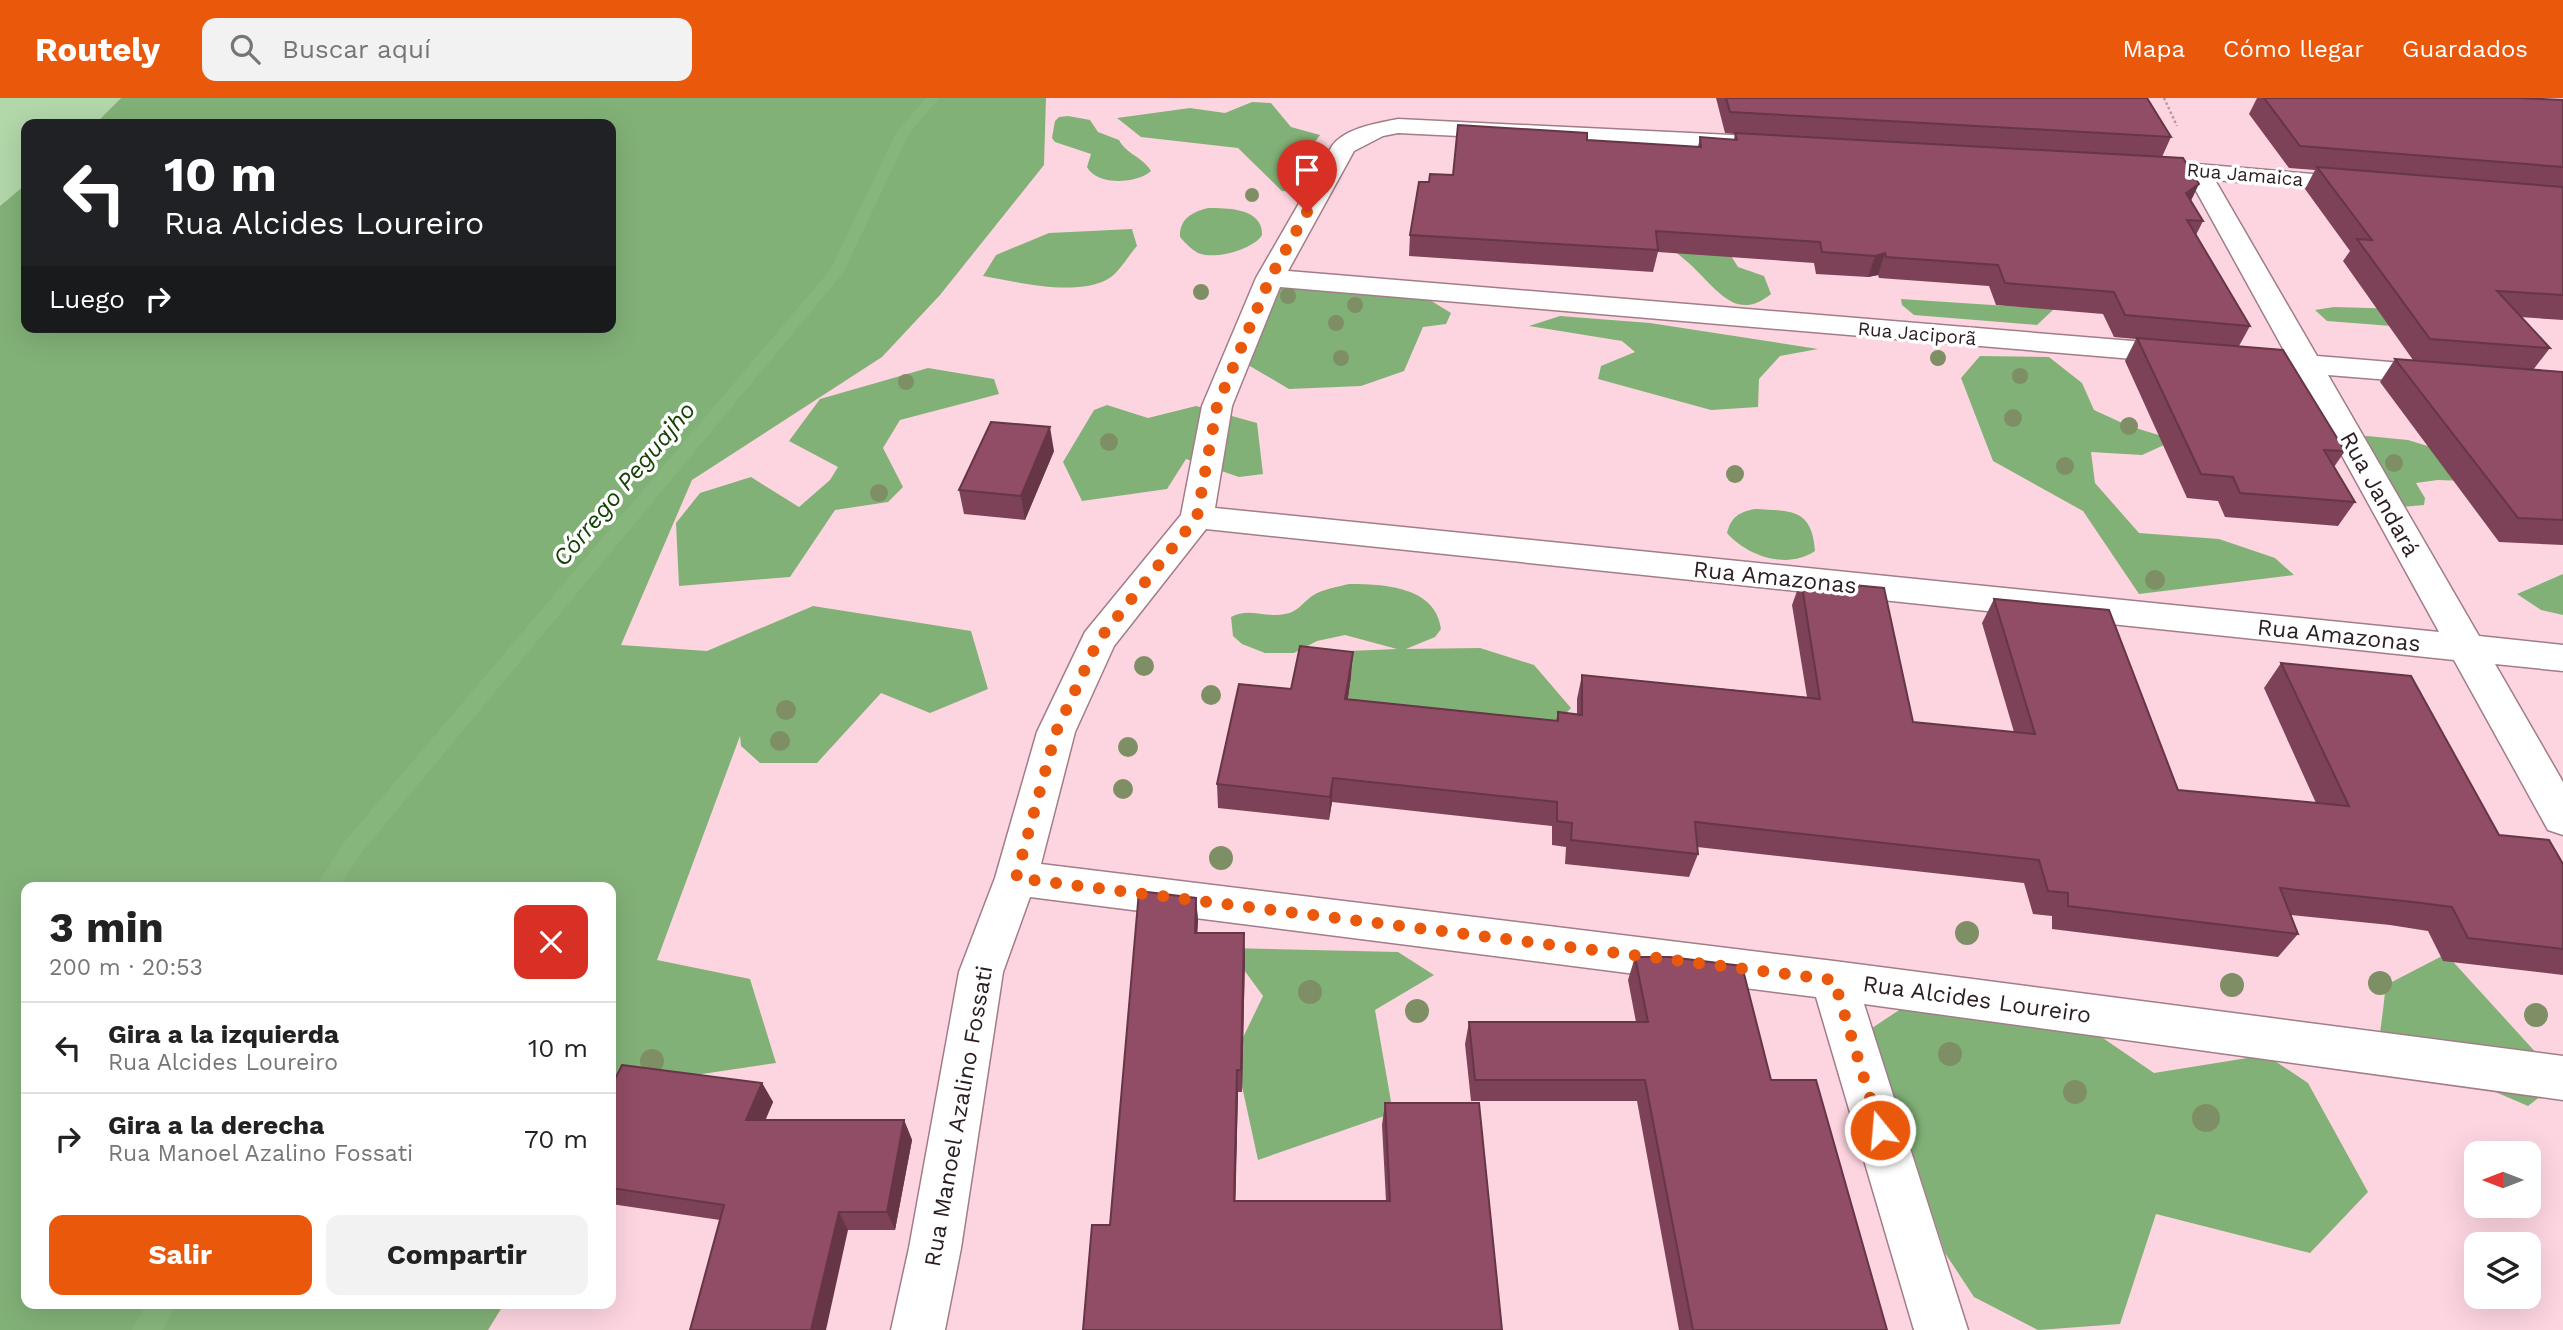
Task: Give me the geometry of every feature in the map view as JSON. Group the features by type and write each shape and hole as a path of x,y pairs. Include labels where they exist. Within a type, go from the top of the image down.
{"street":[{"name":"Rua Manoel Azalino Fossati","path":"918,1330 981,972 1016,878 1056,732 1098,641 1197,517 1217,406 1270,278 1344,146 1376,130 1398,126 1780,145"},
{"name":"Rua Jamaica","path":"2113,165 2386,186"},
{"name":"Rua Jandará","path":"2197,170 2563,819"},
{"name":"Rua Jaciporã","path":"1270,278 2469,378"},
{"name":"Rua Amazonas","path":"1197,517 2563,658"},
{"name":"Rua Alcides Loureiro","path":"1016,878 1834,980 2563,1078"},
{"path":"1834,980 1941,1330"}],"green space":[{"path":"0,98 121,98 100,119 21,119 21,188 0,206"},
{"path":"121,98 1046,98 1044,165 940,295 882,357 692,480 621,645 707,651 813,606 971,631 988,689 930,713 881,693 817,763 760,763 741,746 740,736 657,960 750,979 776,1063 635,1084 616,1117 616,882 21,882 21,1309 501,1309 488,1330 0,1330 0,206 21,188 21,333 616,333 616,119 100,119"},
{"path":"1252,102 1271,103 1291,127 1320,135 1307,153 1312,183 1302,192 1282,191 1238,148 1141,137 1117,118 1190,108 1225,113"},
{"path":"1059,117 1090,120 1098,132 1119,140 1151,171 1136,179 1118,181 1092,173 1087,167 1091,154 1055,142 1052,138 1055,121"},
{"path":"1208,208 1234,209 1250,215 1257,219 1262,235 1250,245 1233,252 1213,255 1198,253 1180,237 1180,231 1188,217"},
{"path":"1132,229 1137,246 1120,269 1108,279 1095,284 1063,288 983,276 996,255 1049,233"},
{"path":"1663,238 1728,251 1738,267 1764,276 1771,294 1749,305 1731,301"},
{"path":"1281,287 1420,294 1451,313 1446,324 1423,327 1404,371 1361,386 1289,389 1243,362 1262,292"},
{"path":"1901,299 2054,309 2037,325 1914,315 1902,305"},
{"path":"2334,307 2473,311 2417,328 2327,321 2315,310"},
{"path":"1560,316 1650,323 1818,349 1780,356 1759,379 1758,407 1711,410 1598,379 1601,366 1635,352 1622,341 1529,326"},
{"path":"1980,356 2049,357 2082,383 2094,410 2129,426 2175,440 2142,455 2091,452 2095,483 2139,533 2219,539 2275,558 2294,575 2139,594 2083,511 1993,461 1961,378"},
{"path":"928,368 994,379 999,394 900,420 883,448 903,487 888,502 835,510 790,577 679,586 676,523 700,493 751,477 799,507 830,480 838,467 789,441 820,399"},
{"path":"1107,405 1148,418 1196,406 1257,423 1263,474 1239,477 1186,459 1167,489 1082,501 1063,462 1094,410"},
{"path":"2367,436 2408,440 2434,448 2465,481 2438,480 2416,483 2425,498 2424,505 2402,507 2345,439"},
{"path":"1755,509 1789,512 1804,519 1813,537 1815,551 1804,557 1780,560 1756,554 1735,541 1727,533 1731,523 1736,516"},
{"path":"2563,574 2563,615 2541,610 2517,594"},
{"path":"1349,584 1406,590 1429,604 1437,615 1441,629 1435,637 1406,649 1480,648 1534,665 1571,708 1550,730 1354,703 1339,689 1322,656 1348,651 1397,649 1345,635 1317,641 1294,653 1265,653 1242,644 1233,636 1231,617 1237,614 1289,613 1316,594"},
{"path":"1228,948 1398,952 1434,975 1375,1010 1393,1113 1258,1160 1235,1054 1263,996"},
{"path":"2446,954 2561,1080 2528,1106 2379,1042 2386,985"},
{"path":"1937,985 2043,997 2154,1073 2266,1055 2308,1083 2368,1192 2310,1253 2156,1214 2120,1324 2038,1330 1974,1297 1945,1253 1872,1028"}],"building":[{"path":"1726,98 2147,98 2171,137 1730,112"},
{"path":"2264,98 2563,100 2563,167 2300,146"},
{"path":"1458,125 1587,133 1587,140 1701,147 1700,137 1737,140 1735,133 2183,158 2199,184 2186,193 2203,221 2187,220 2250,326 2125,315 2114,292 2005,283 1998,265 1886,257 1885,253 1875,256 1822,252 1820,242 1656,231 1658,250 1410,235 1419,182 1429,182 1430,174 1453,175"},
{"path":"2317,167 2563,187 2563,295 2497,291 2550,348 2430,339 2357,239 2372,240"},
{"path":"2137,338 2283,350 2345,451 2324,450 2355,502 2240,493 2233,477 2201,474"},
{"path":"2395,359 2563,372 2563,520 2518,518"},
{"path":"991,422 1050,427 1021,496 959,490"},
{"path":"1801,580 1884,588 1913,722 2035,734 1994,599 2109,610 2178,790 2349,806 2281,663 2411,676 2499,835 2549,840 2563,864 2563,949 2468,938 2452,907 2413,902 2280,888 2298,934 2068,906 2068,893 2048,891 2039,860 1695,822 1698,854 1571,840 1572,823 1557,821 1557,802 1333,778 1330,797 1217,784 1239,684 1291,689 1300,646 1353,652 1345,699 1558,721 1558,712 1582,715 1582,675 1820,699"},
{"path":"1139,891 1196,898 1195,933 1244,933 1241,1070 1237,1070 1234,1201 1390,1201 1385,1103 1479,1103 1502,1330 1083,1330 1092,1225 1110,1225"},
{"path":"1635,957 1670,957 1742,966 1771,1080 1816,1080 1887,1330 1693,1330 1645,1080 1475,1080 1469,1022 1648,1022"},
{"path":"622,1065 762,1083 746,1120 904,1120 887,1212 839,1212 811,1330 690,1330 724,1205 616,1189 616,1077"}],"waterway":[{"name":"Córrego Peguajho","path":"330,882 354,846 838,270 903,133 933,98"},
{"name":"Córrego Peguajho","path":"147,1330 159,1309"}],"route":[{"path":"1307,212 1270,278 1217,406 1197,517 1098,641 1056,732 1016,878 1834,980 1880,1130"}]}
